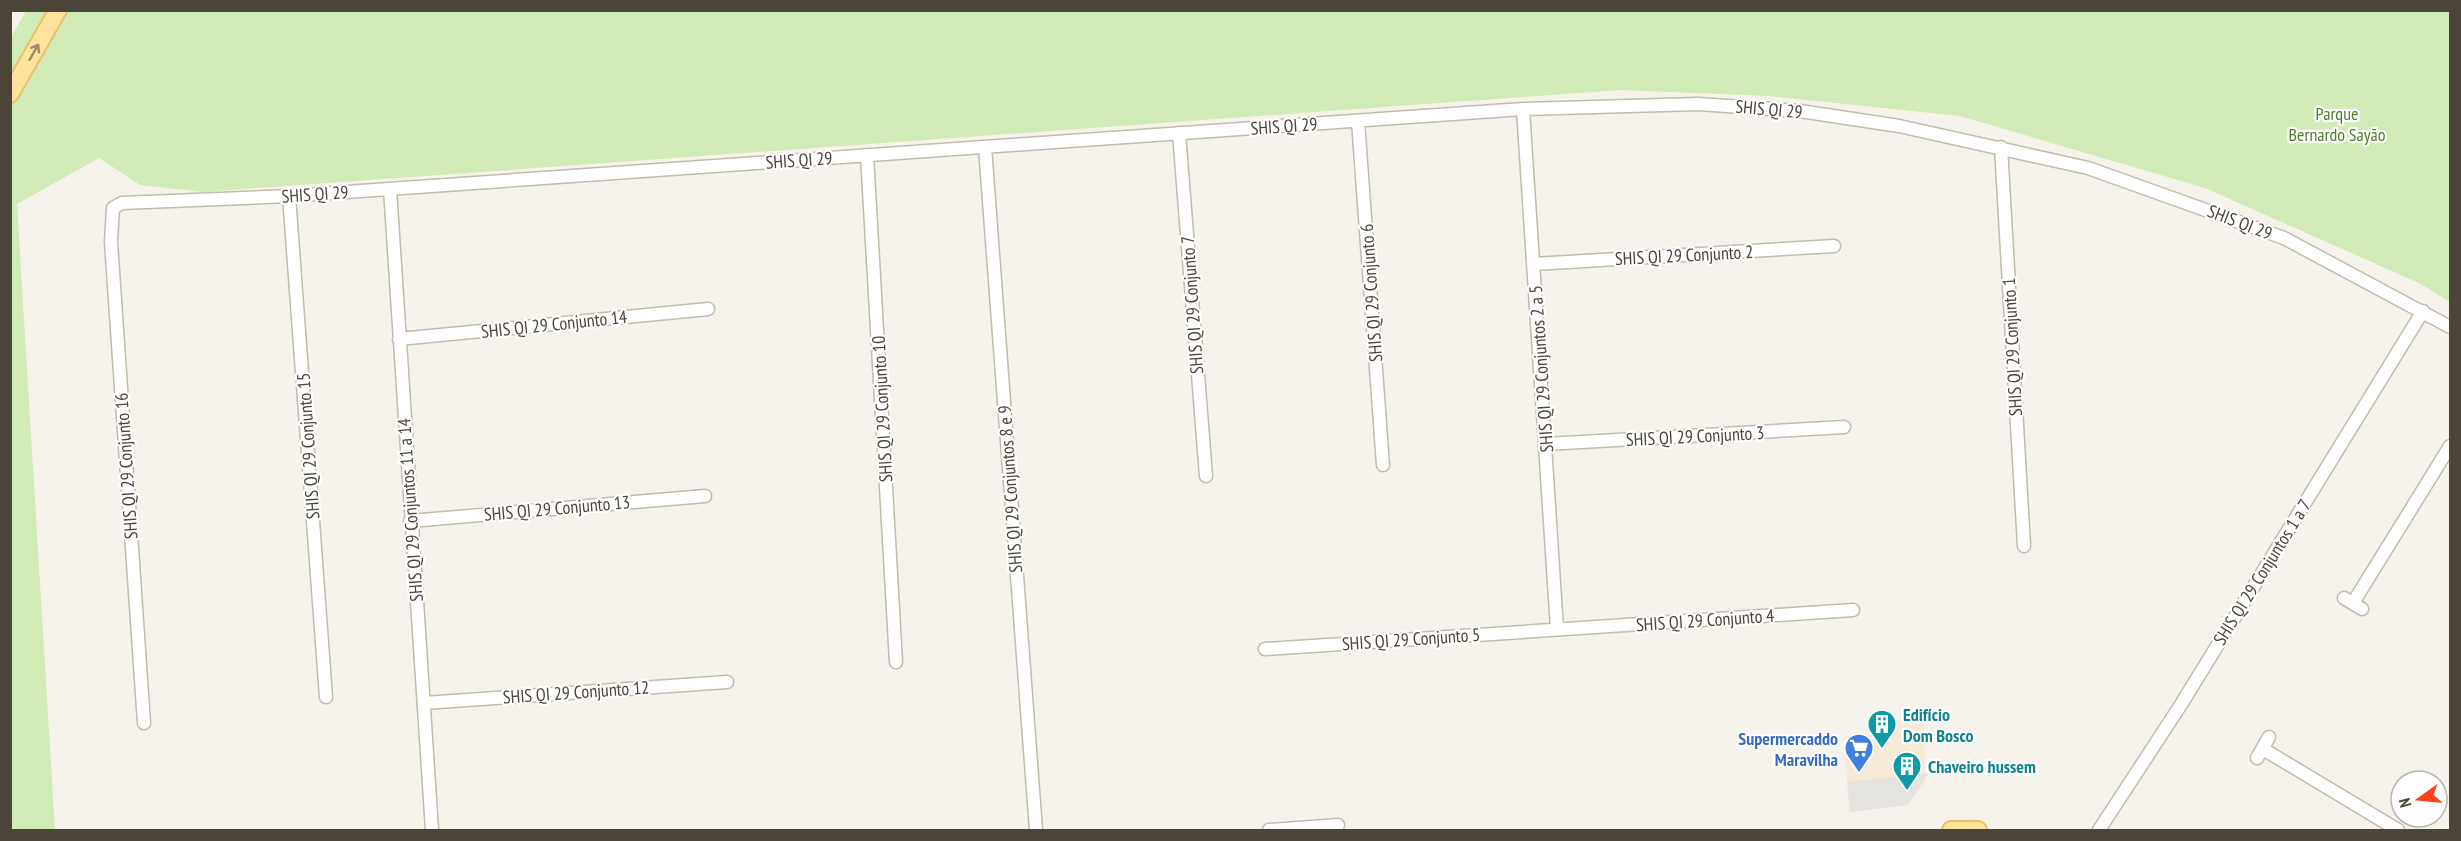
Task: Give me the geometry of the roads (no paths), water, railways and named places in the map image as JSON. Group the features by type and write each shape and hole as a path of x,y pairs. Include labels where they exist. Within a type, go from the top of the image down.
{"main road":[{"path":"10,94 58,10"},
{"path":"1951,831 1978,831"}],"street":[{"name":"SHIS QI 29","path":"113,208 122,203 289,196 1523,110 1698,104 1800,111 1899,126 2088,168 2284,238 2451,327"},
{"name":"SHIS QI 29 Conjuntos 2 a 5","path":"1523,110 1557,629"},
{"name":"SHIS QI 29 Conjunto 6","path":"1358,121 1383,465"},
{"name":"SHIS QI 29 Conjunto 7","path":"1179,133 1206,476"},
{"name":"SHIS QI 29 Conjuntos 8 e 9","path":"985,147 1036,831"},
{"name":"SHIS QI 29 Conjunto 1","path":"2001,147 2024,546"},
{"name":"SHIS QI 29 Conjunto 10","path":"867,155 897,662"},
{"name":"SHIS QI 29 Conjuntos 11 a 14","path":"390,189 432,831"},
{"name":"SHIS QI 29 Conjunto 15","path":"289,196 326,697"},
{"name":"SHIS QI 29 Conjunto 16","path":"113,208 111,242 144,723"},
{"name":"SHIS QI 29 Conjunto 2","path":"1534,264 1834,246"},
{"name":"SHIS QI 29 Conjunto 14","path":"399,339 708,309"},
{"name":"SHIS QI 29 Conjuntos 1 a 7","path":"2099,831 2182,703 2423,311"},
{"name":"SHIS QI 29 Conjunto 3","path":"1546,444 1844,427"},
{"path":"2353,603 2451,446"},
{"name":"SHIS QI 29 Conjunto 13","path":"410,521 705,495"},
{"name":"SHIS QI 29 Conjunto 4","path":"1557,629 1853,610"},
{"name":"SHIS QI 29 Conjunto 5","path":"1265,649 1557,629"},
{"name":"SHIS QI 29 Conjunto 12","path":"424,703 727,682"},
{"path":"2270,737 2260,753 2398,831"},
{"path":"1269,831 1338,825"}],"place":[{"name":"Edifício Dom Bosco","path":"1882,750"},
{"name":"Supermercaddo Maravilha","path":"1859,774"},
{"name":"Chaveiro hussem","path":"1907,792"}],"park label":[{"name":"Parque Bernardo Sayão","path":"2337,123"}]}
